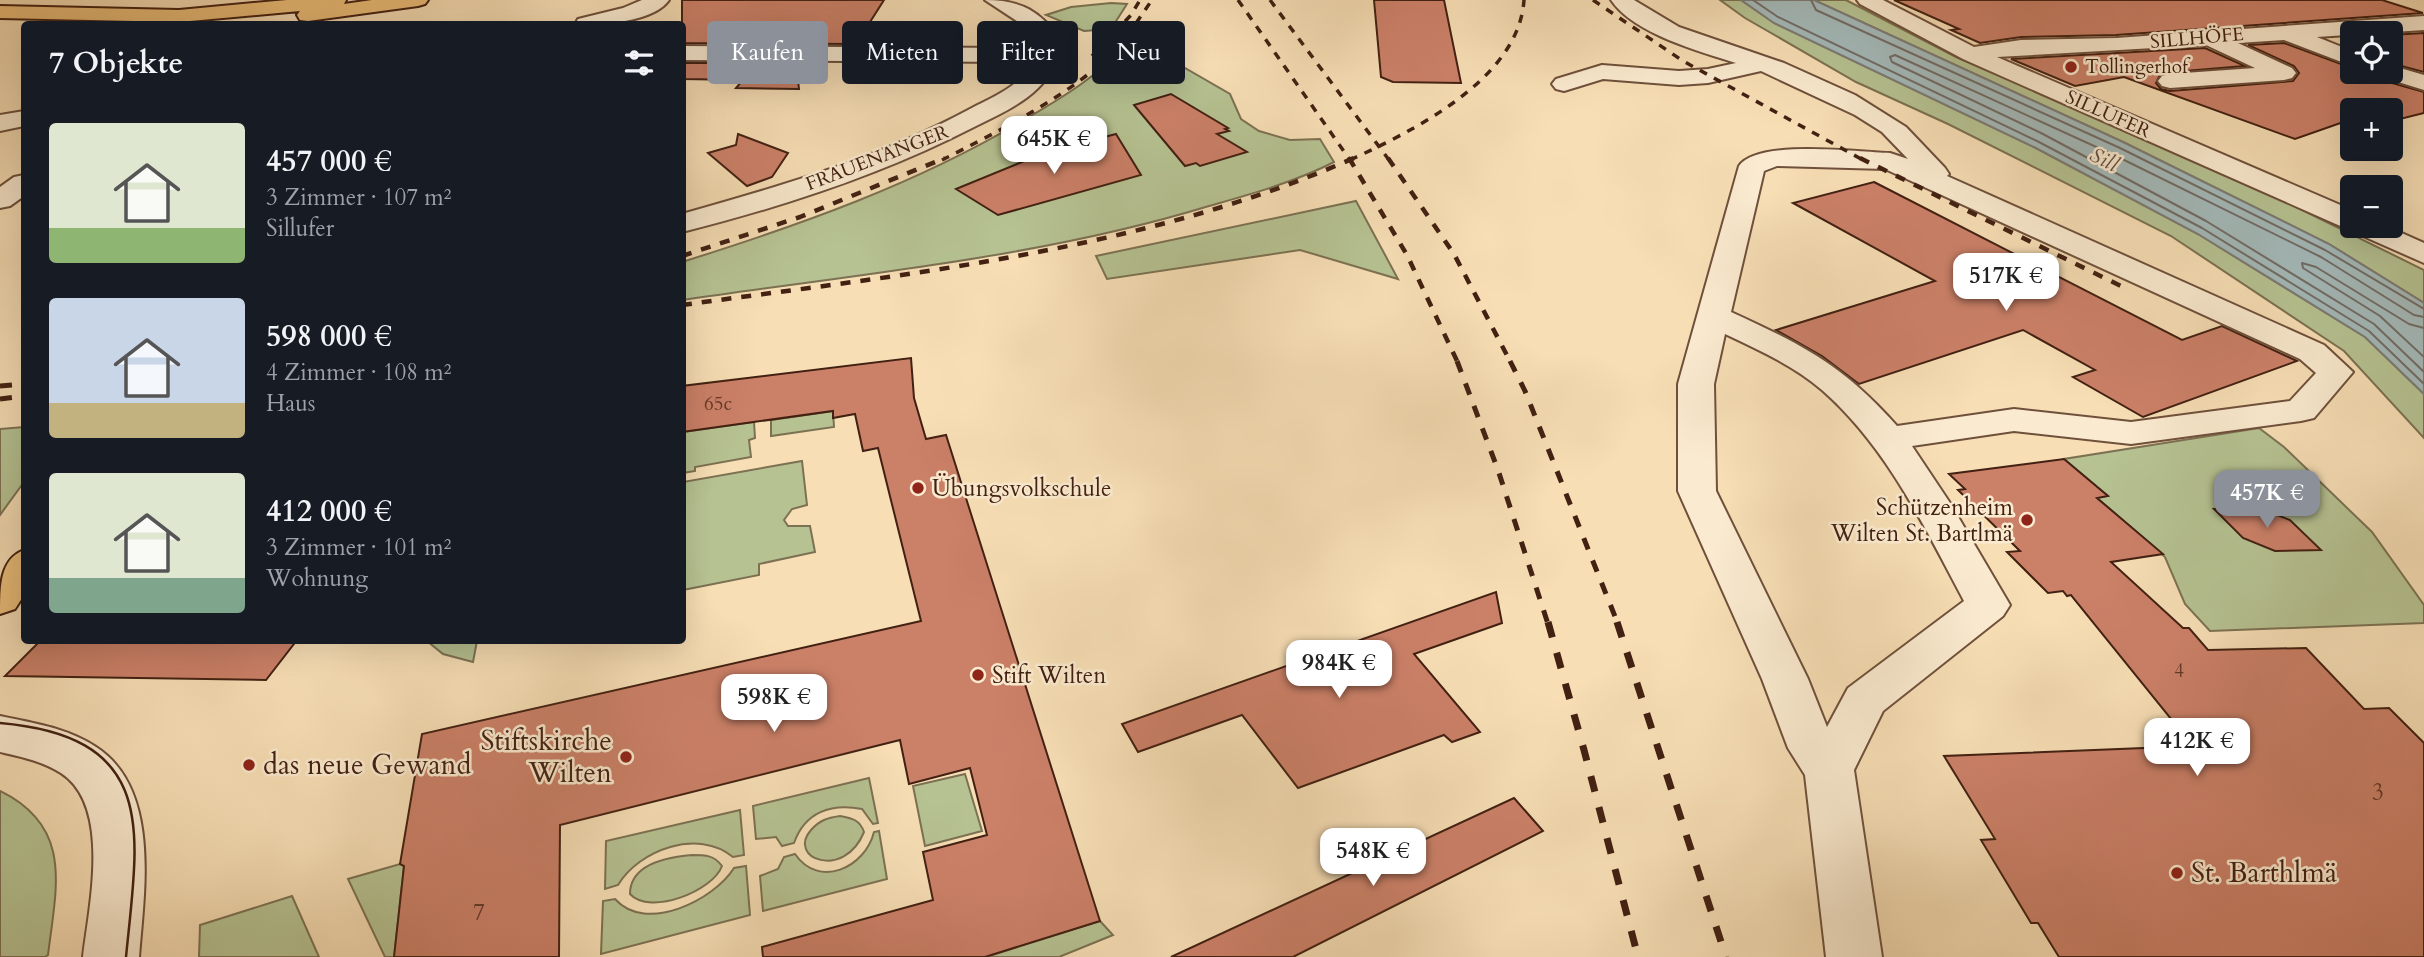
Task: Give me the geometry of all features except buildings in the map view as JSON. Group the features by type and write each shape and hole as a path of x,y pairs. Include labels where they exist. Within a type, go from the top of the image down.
{"main road":[{"path":"243,21 418,0"},
{"path":"0,12 155,17 349,9"},
{"path":"331,21 349,9"},
{"path":"0,28 21,27"},
{"path":"0,599 21,568"}],"street":[{"path":"598,21 630,13 659,0"},
{"path":"995,0 1028,21"},
{"path":"1621,0 1642,18 1670,34 1762,64 1869,113 1885,123 1947,186"},
{"name":"SILLUFER","path":"1867,0 1971,54 2340,217"},
{"name":"SILLHÖFE","path":"1971,54 2021,47 2116,45 2424,23"},
{"path":"2286,32 2340,54"},
{"path":"2170,81 2284,73 2206,37"},
{"path":"686,53 977,55"},
{"path":"1564,84 1602,72 1698,77 1762,64"},
{"path":"2403,76 2424,83"},
{"name":"FRAUENANGER","path":"686,222 857,169 957,126 1029,84"},
{"path":"0,123 21,120"},
{"path":"1854,957 1829,770 1812,748 1785,679 1697,491 1696,384 1752,166 1774,158 1890,161 2312,352 2336,372 2301,410 2131,433 2014,421 1886,439"},
{"path":"0,200 21,185"},
{"path":"2388,238 2424,254"},
{"path":"1714,316 1802,359 1856,402 1914,474 1988,604 1865,700 1829,770"},
{"path":"0,734 34,740 72,757 100,779 111,797 120,849 111,957"}],"green space":[{"path":"1720,0 1741,0 1774,23 2034,147 2198,234 2365,337 2424,394 2424,438 2344,351 2171,236 1948,124 1856,82 1745,18"},
{"path":"1814,0 1846,0 1956,57 2231,175 2340,229 2340,238 2359,238 2424,270 2424,303 2329,244 2123,142"},
{"path":"1127,4 1116,21 1092,21 1092,30 1078,28 1078,21 1060,21 1046,15 1071,7"},
{"path":"1185,68 1230,94 1241,119 1259,131 1290,140 1320,139 1334,162 1304,176 1257,192 1145,224 1080,239 948,263 686,300 686,261 813,218 899,184 982,144 1092,76 1092,84 1185,84"},
{"path":"1356,201 1398,279 1300,250 1107,279 1096,256"},
{"path":"833,411 834,427 771,436 771,420"},
{"path":"754,422 755,438 749,440 751,457 695,467 695,471 686,472 686,431"},
{"path":"21,427 21,486 0,515 0,429"},
{"path":"2259,428 2284,447 2372,532 2424,605 2424,623 2210,631 2185,604 2165,557 2097,498 2107,496 2064,459"},
{"path":"802,461 807,505 792,509 784,520 788,526 810,526 815,552 759,564 759,575 686,589 686,481"},
{"path":"431,644 476,644 473,662 443,654"},
{"path":"965,774 982,831 925,846 913,786"},
{"path":"869,778 878,823 873,824 862,809 840,807 812,817 799,832 794,843 782,846 776,837 756,839 753,806"},
{"path":"0,791 24,806 40,822 50,841 55,861 56,883 48,955 45,957 0,957"},
{"path":"740,810 744,855 733,857 719,848 703,844 670,847 640,862 618,885 605,889 606,841"},
{"path":"840,816 855,820 864,832 855,847 844,856 832,860 821,860 812,856 806,849 805,840 811,830 824,820"},
{"path":"879,831 887,879 763,911 760,876 778,869 784,857 795,854 805,865 816,870 840,870 861,856 874,832"},
{"path":"692,855 709,856 722,866 707,884 680,898 666,901 639,900 630,894 636,876 643,869 662,860"},
{"path":"400,864 404,866 394,957 385,957 348,879"},
{"path":"746,866 750,915 601,954 603,901 615,899 628,909 644,913 679,909 711,891 734,868"},
{"path":"292,896 319,957 199,957 200,925"},
{"path":"1100,921 1113,935 1059,957 986,957"}],"water":[{"name":"Sill","path":"1741,0 1814,0 2123,142 2329,244 2424,303 2424,394 2365,337 2198,234 2034,147 1774,23"}],"tram line":[{"path":"0,723 52,732 89,748 114,771 128,799 134,833 134,871 126,957"}],"railway":[{"path":"1125,21 1140,0"},
{"path":"942,160 1037,109 1083,78 1121,44 1152,0"},
{"path":"1238,0 1350,160"},
{"path":"1270,0 1379,146"},
{"path":"1379,146 1459,99 1483,78 1504,54 1518,28 1524,0"},
{"path":"1593,0 1683,61 1863,160"},
{"path":"1350,160 1379,146"},
{"path":"1379,146 1389,160"},
{"path":"686,255 800,217 945,158"},
{"path":"1350,160 1354,158"},
{"path":"1388,158 1454,254 1511,363"},
{"path":"1860,158 2127,289"},
{"path":"686,304 938,269 1024,255 1108,237 1192,216 1274,190 1350,160"},
{"path":"1350,160 1407,255 1458,363"},
{"path":"1457,361 1498,470 1548,624"},
{"path":"1511,363 1525,391 1618,624"},
{"path":"0,386 21,384"},
{"path":"0,399 21,396"},
{"path":"1548,622 1638,957"},
{"path":"1617,622 1726,957"}],"place":[{"name":"Tollingerhof","path":"2071,67"},
{"name":"Übungsvolkschule","path":"918,488"},
{"name":"Schützenheim Wilten St. Bartlmä","path":"2027,520"},
{"name":"Stift Wilten","path":"978,675"},
{"name":"Stiftskirche Wilten","path":"626,757"},
{"name":"das neue Gewand","path":"249,765"},
{"name":"St. Barthlmä","path":"2177,873"}]}
